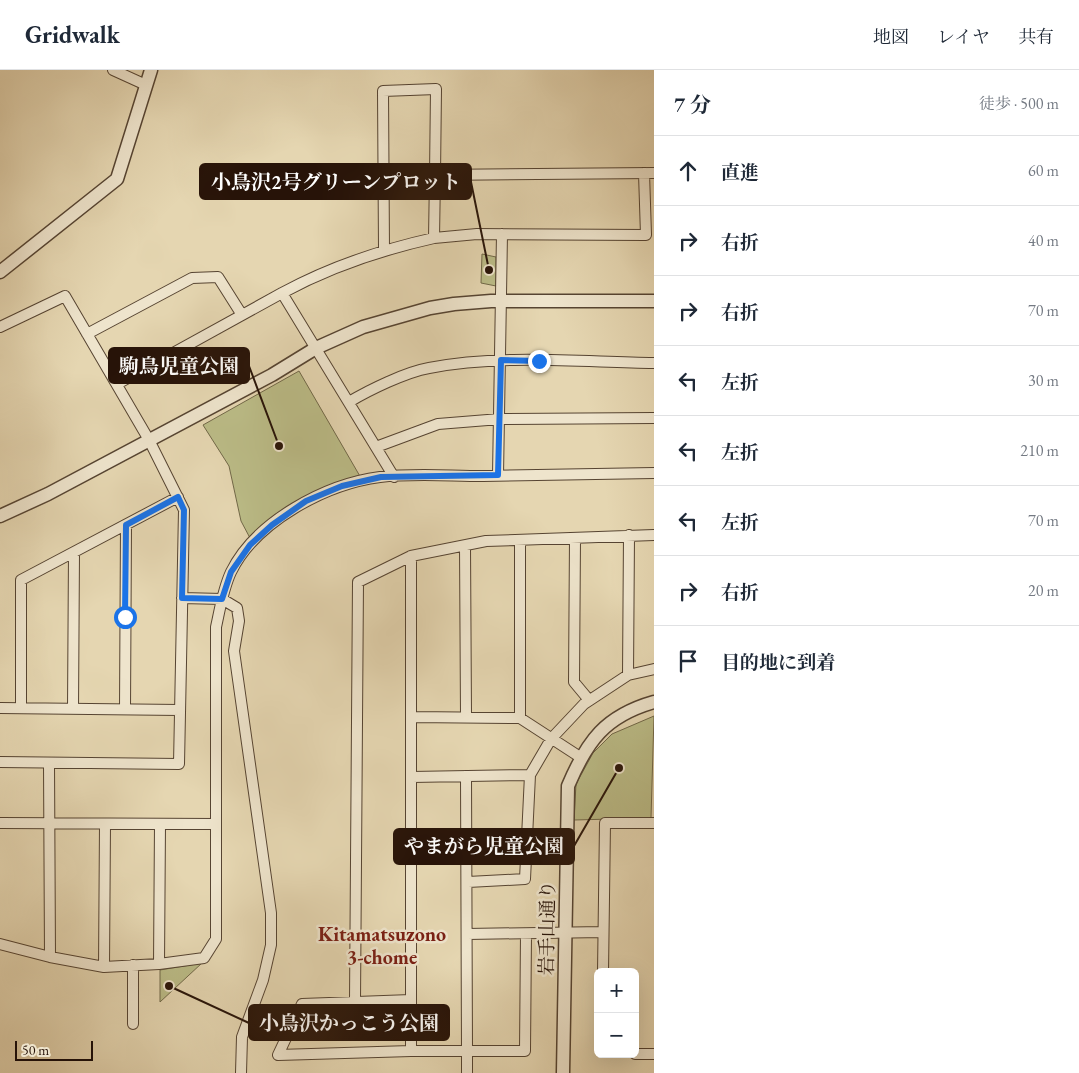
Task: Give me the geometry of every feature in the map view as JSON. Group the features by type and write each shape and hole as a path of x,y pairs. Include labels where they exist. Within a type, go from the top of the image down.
{"street":[{"path":"113,70 146,85"},
{"path":"0,272 117,179 151,70"},
{"path":"384,250 383,91 436,89 434,238"},
{"path":"117,384 315,275 384,250 434,238 502,234 646,235 649,173 435,175"},
{"path":"498,475 502,234"},
{"path":"87,334 192,278 218,277 242,315"},
{"path":"282,293 394,477"},
{"path":"0,327 65,296 149,440 184,510 179,764 0,762"},
{"path":"0,516 48,494 272,375 316,348 363,327 430,308 454,304 500,301 654,301"},
{"path":"349,402 365,392 428,368 501,360 654,363"},
{"path":"376,447 438,424 500,419 654,418"},
{"path":"0,944 50,957 104,966 159,964 204,958 216,940 216,627 222,599 231,572 250,545 292,511 306,501 332,490 381,477 654,474"},
{"path":"21,708 22,580 178,497"},
{"path":"125,709 126,525"},
{"path":"355,1002 358,582 411,556 486,541 654,534"},
{"path":"628,675 630,536"},
{"path":"575,538 574,682 589,700"},
{"path":"520,540 520,718"},
{"path":"464,546 466,716"},
{"path":"74,552 74,708"},
{"path":"411,556 411,1051"},
{"path":"182,598 222,599 237,608 239,620 234,651 271,913 271,945 263,980 242,1038 240,1073"},
{"path":"468,882 525,879 530,775 551,739 589,700 628,675 654,669"},
{"name":"岩手山通り","path":"563,1073 568,786 580,757 594,736 632,708 654,702"},
{"path":"0,708 180,710"},
{"path":"412,717 520,718 580,757"},
{"path":"49,763 50,957"},
{"path":"412,777 530,775"},
{"path":"466,776 468,882 467,1073"},
{"path":"0,823 216,824"},
{"path":"603,968 605,823 654,823"},
{"path":"104,966 105,824"},
{"path":"159,964 160,824"},
{"path":"467,934 603,932"},
{"path":"411,1000 302,1004 278,1055 411,1051 525,1051 526,934"},
{"path":"133,965 133,1024"},
{"path":"639,1054 654,1054"}],"green space":[{"path":"482,254 496,257 496,286 481,283"},
{"path":"299,371 361,478 298,502 250,538 241,521 229,466 203,425"},
{"path":"654,716 651,818 574,820 576,784 593,753 612,734"},
{"path":"202,963 160,1002 160,970"}],"place":[{"name":"小鳥沢2号グリーンプロット","path":"489,270"},
{"name":"駒鳥児童公園","path":"279,446"},
{"name":"やまがら児童公園","path":"619,768"},
{"name":"小鳥沢かっこう公園","path":"169,986"}],"district":[{"name":"Kitamatsuzono 3-chome","path":"382,946"}],"route":[{"path":"125,617 126,525 178,497 184,510 182,598 222,599 231,572 250,545 272,525 306,501 342,486 381,477 498,475 501,360 539,361"}]}
